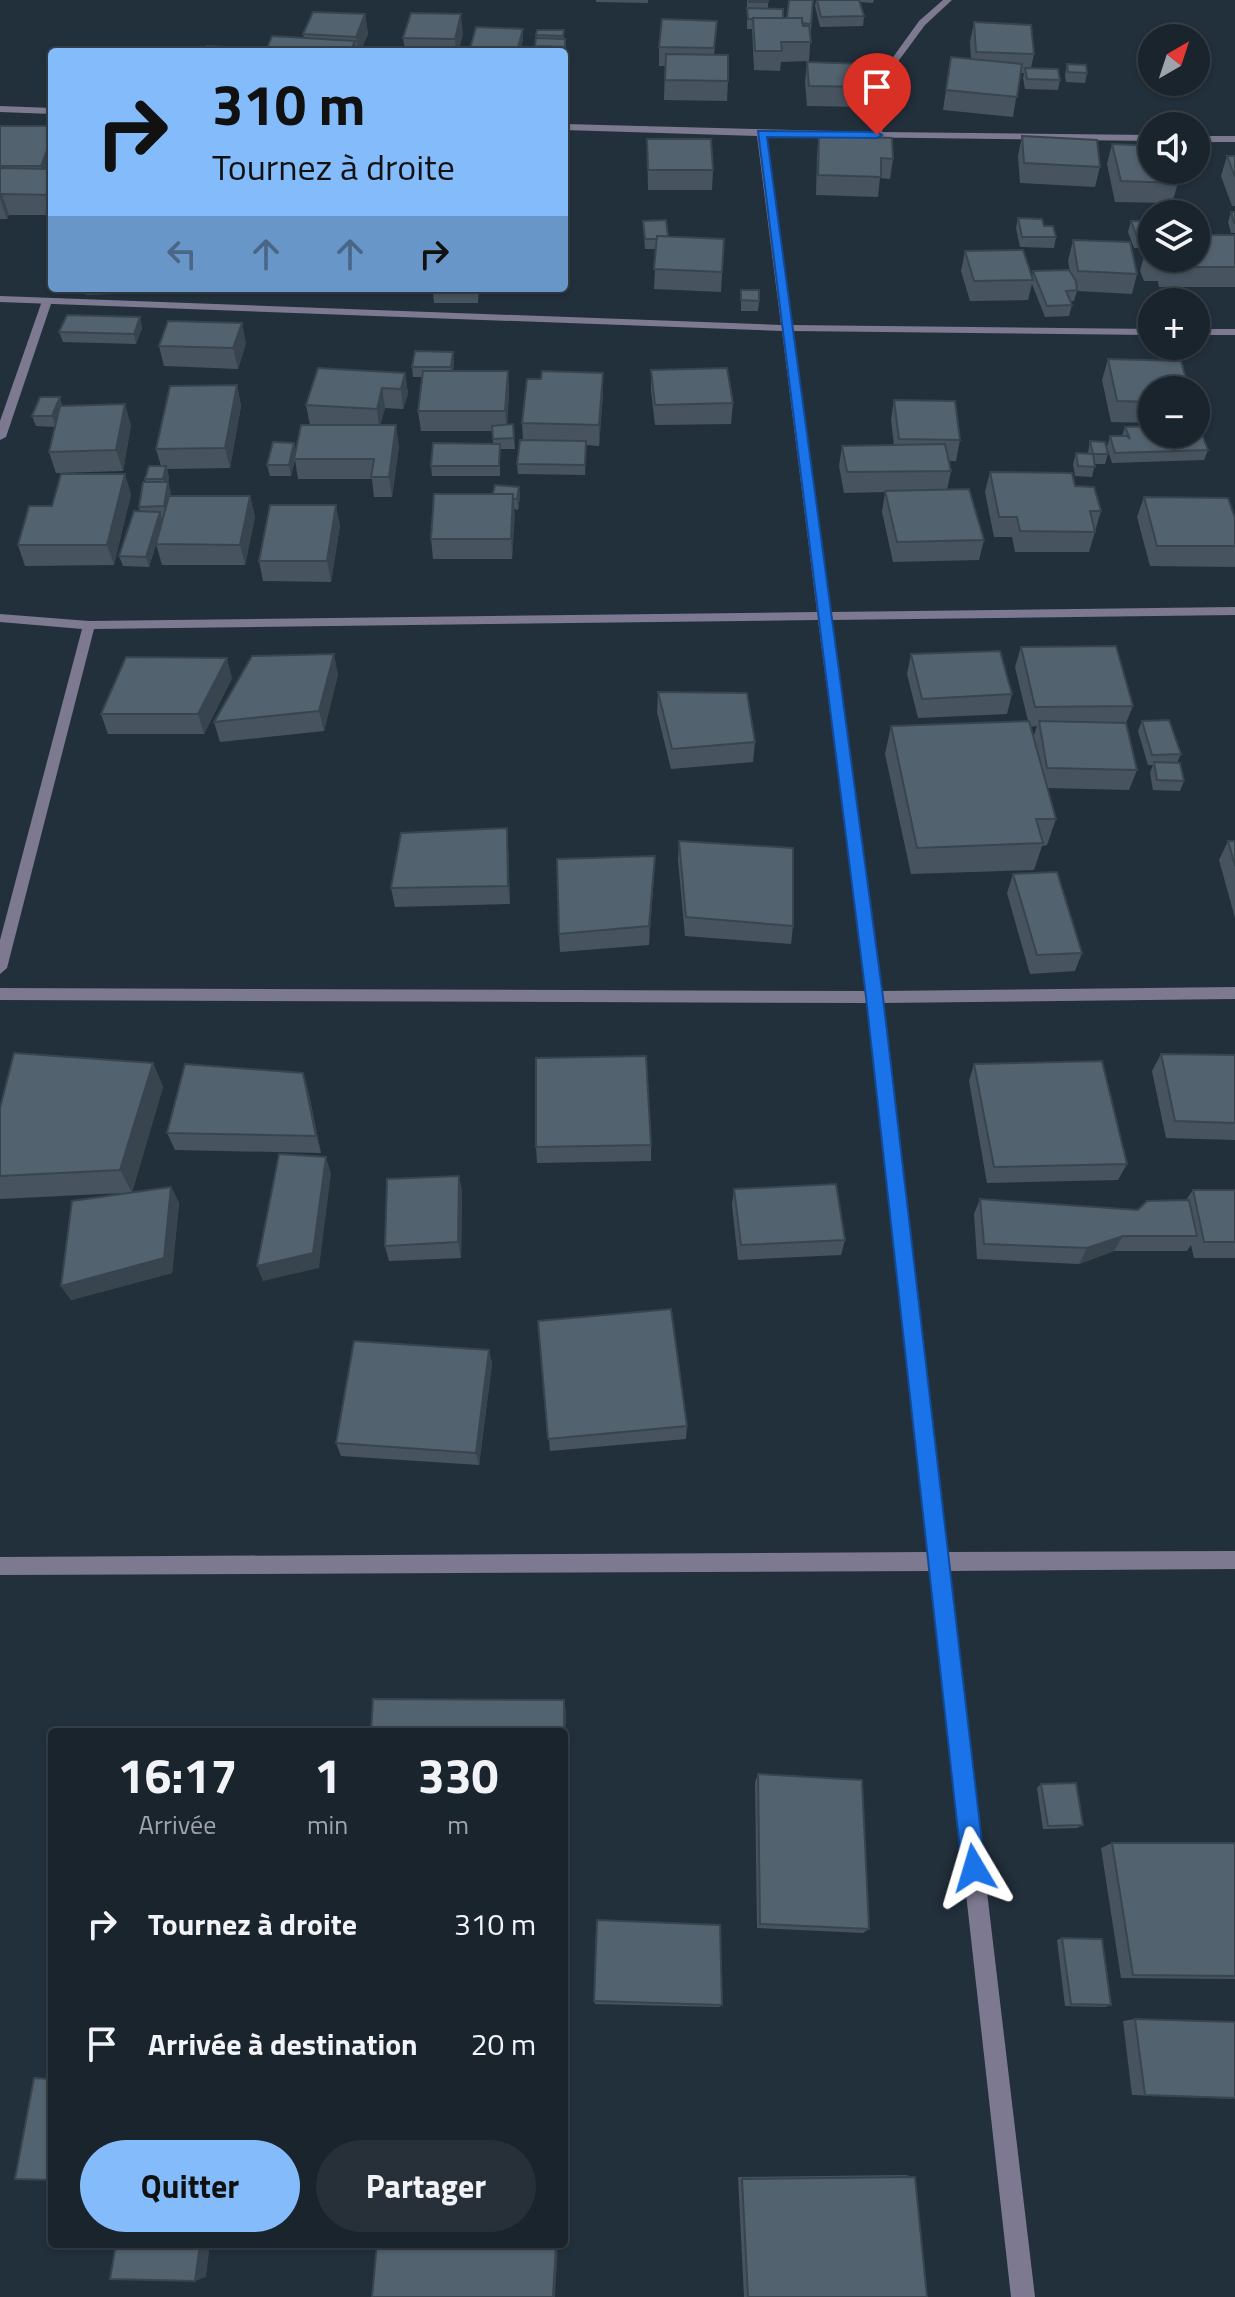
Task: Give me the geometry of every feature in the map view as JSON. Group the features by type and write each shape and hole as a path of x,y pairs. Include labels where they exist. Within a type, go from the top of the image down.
{"street":[{"path":"877,135 890,67 922,23 948,0"},
{"path":"0,109 48,111"},
{"path":"568,127 1138,138"},
{"path":"761,133 874,997 1023,2297"},
{"path":"1210,139 1235,139"},
{"path":"0,299 787,328 1138,332"},
{"path":"0,437 47,301"},
{"path":"1210,332 1235,332"},
{"path":"0,618 89,625 1235,611"},
{"path":"0,968 89,625"},
{"path":"0,994 874,997 1235,993"},
{"path":"0,1566 1235,1560"}],"building":[{"path":"789,0 813,0 811,24 802,23 802,18 787,18"},
{"path":"817,0 859,0 864,16 821,17"},
{"path":"747,8 783,9 783,18 748,19"},
{"path":"313,12 365,14 356,37 303,34"},
{"path":"411,13 461,14 455,39 403,38"},
{"path":"753,18 802,18 803,26 809,26 811,42 781,42 782,51 755,51"},
{"path":"662,19 717,21 714,48 659,47"},
{"path":"974,22 1031,25 1034,54 976,52"},
{"path":"476,27 523,29 518,48 470,48"},
{"path":"537,30 564,30 563,36 536,35"},
{"path":"272,36 355,41 352,48 267,48"},
{"path":"536,38 565,39 565,47 535,46"},
{"path":"666,54 728,55 728,81 665,80"},
{"path":"951,57 1022,64 1017,97 946,90"},
{"path":"807,62 864,64 867,87 809,86"},
{"path":"1067,64 1086,65 1087,73 1068,72"},
{"path":"1025,68 1058,69 1060,80 1027,79"},
{"path":"0,126 48,126 48,148 41,166 0,166"},
{"path":"819,135 892,138 893,159 881,158 881,177 818,175"},
{"path":"1022,136 1097,140 1100,167 1024,163"},
{"path":"647,139 711,139 713,170 648,170"},
{"path":"1112,144 1138,145 1138,182 1121,181"},
{"path":"1227,156 1235,156 1235,177"},
{"path":"0,168 48,169 48,195 2,194 0,199"},
{"path":"1018,218 1042,219 1044,226 1053,226 1056,237 1022,237"},
{"path":"666,220 668,236 645,239 643,221"},
{"path":"1131,221 1138,221 1137,237"},
{"path":"1210,235 1235,235 1235,267 1210,267"},
{"path":"657,236 724,239 722,272 654,269"},
{"path":"1073,240 1130,242 1137,274 1078,271"},
{"path":"1023,250 1033,280 974,281 965,251"},
{"path":"1069,270 1076,281 1077,290 1066,291 1072,305 1047,306 1033,271"},
{"path":"741,290 759,290 759,301 741,300"},
{"path":"67,315 140,317 134,334 59,332"},
{"path":"168,321 242,323 233,348 159,346"},
{"path":"415,351 453,352 451,367 412,367"},
{"path":"1108,359 1181,361 1185,376 1138,376 1138,402 1117,401"},
{"path":"318,368 405,373 401,389 382,388 377,409 306,405"},
{"path":"727,368 733,403 655,405 651,370"},
{"path":"423,371 508,371 505,411 418,411"},
{"path":"542,371 603,373 599,425 522,423 527,379 541,379"},
{"path":"237,385 225,448 156,449 170,386"},
{"path":"40,397 60,397 52,416 32,416"},
{"path":"894,400 955,401 960,440 899,439"},
{"path":"125,404 116,450 49,452 60,406"},
{"path":"513,424 514,438 493,439 492,426"},
{"path":"301,425 396,425 389,477 371,477 374,459 294,459"},
{"path":"1125,427 1138,427 1138,448 1208,450 1115,453 1110,436 1127,436 1130,439"},
{"path":"520,440 586,441 585,465 517,464"},
{"path":"1090,441 1105,442 1108,454 1093,454"},
{"path":"273,442 294,443 289,465 267,465"},
{"path":"433,443 500,444 499,466 431,466"},
{"path":"945,444 951,471 847,472 842,446"},
{"path":"1076,453 1093,454 1095,467 1078,466"},
{"path":"149,466 166,466 163,479 145,479"},
{"path":"990,472 1072,473 1075,486 1094,487 1101,511 1090,511 1095,532 1020,531 1017,517 999,517"},
{"path":"61,474 125,474 107,545 18,545 29,506 52,506"},
{"path":"143,482 168,482 164,506 139,507"},
{"path":"495,485 519,487 517,499 513,499 513,494 493,494"},
{"path":"969,489 984,540 897,542 885,491"},
{"path":"434,494 513,494 511,539 431,539"},
{"path":"169,496 250,496 240,545 156,544"},
{"path":"1144,497 1228,498 1235,518 1235,546 1157,546"},
{"path":"270,505 336,505 327,561 259,561"},
{"path":"134,511 160,512 146,557 119,556"},
{"path":"1116,646 1133,706 1035,707 1021,647"},
{"path":"1000,651 1012,694 922,699 911,654"},
{"path":"334,654 319,711 214,722 252,656"},
{"path":"126,657 227,658 198,714 101,714"},
{"path":"658,692 747,693 755,742 672,749"},
{"path":"1169,720 1181,754 1152,755 1142,721"},
{"path":"1029,721 1056,819 1036,819 1043,843 917,848 891,726"},
{"path":"1039,721 1126,723 1137,770 1047,768"},
{"path":"1154,762 1180,763 1184,781 1157,780"},
{"path":"507,828 508,886 391,888 401,833"},
{"path":"679,841 793,848 793,926 686,917"},
{"path":"1228,841 1235,841 1235,866"},
{"path":"655,856 649,926 559,934 557,859"},
{"path":"1057,872 1082,953 1037,955 1013,874"},
{"path":"14,1053 153,1063 120,1170 0,1176 0,1108"},
{"path":"1161,1054 1235,1055 1235,1123 1175,1121"},
{"path":"646,1056 651,1145 536,1147 536,1058"},
{"path":"1102,1061 1127,1164 994,1167 974,1064"},
{"path":"185,1064 303,1073 316,1136 167,1133"},
{"path":"279,1154 326,1157 313,1253 257,1266"},
{"path":"459,1176 458,1242 385,1246 387,1179"},
{"path":"836,1184 845,1240 741,1245 734,1189"},
{"path":"171,1187 164,1258 61,1286 72,1201"},
{"path":"1193,1190 1235,1190 1235,1242 1204,1242"},
{"path":"980,1199 1138,1210 1147,1201 1189,1200 1197,1236 1123,1236 1087,1248 984,1244"},
{"path":"671,1309 687,1426 548,1439 538,1321"},
{"path":"354,1341 489,1350 476,1453 336,1443"},
{"path":"373,1699 564,1700 564,1728 371,1728"},
{"path":"758,1774 862,1780 869,1929 760,1924"},
{"path":"1076,1783 1083,1825 1048,1826 1041,1784"},
{"path":"1112,1843 1235,1843 1235,1976 1133,1975"},
{"path":"597,1920 720,1925 722,2005 594,2001"},
{"path":"1062,1938 1102,1939 1111,2005 1071,2004"},
{"path":"1135,2019 1235,2022 1235,2098 1145,2095"},
{"path":"34,2078 48,2079 48,2180 15,2179"},
{"path":"915,2177 927,2297 748,2297 742,2179"},
{"path":"115,2248 199,2248 195,2281 110,2279"},
{"path":"377,2248 556,2248 553,2297 372,2297"}],"route":[{"path":"877,135 761,133 874,997 974,1868"}]}
